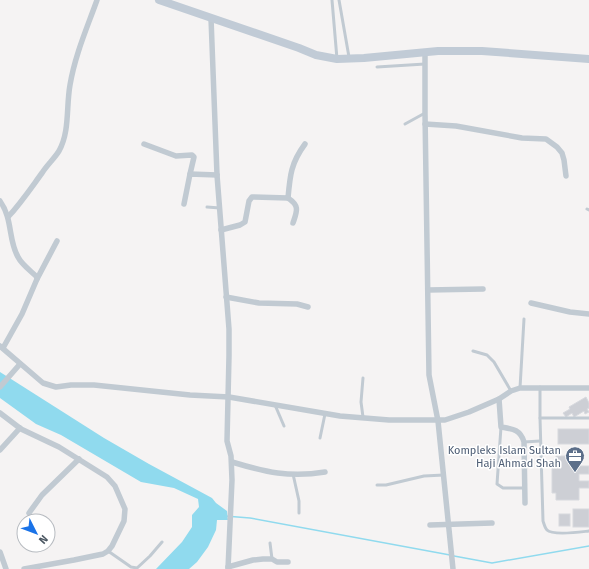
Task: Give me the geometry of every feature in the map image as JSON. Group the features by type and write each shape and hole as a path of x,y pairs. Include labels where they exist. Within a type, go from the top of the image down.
{"street":[{"path":"8,217 29,192 59,151 63,141 68,118 70,86 74,66 97,0"},
{"path":"159,0 316,55 337,59 450,51 482,51 589,59"},
{"path":"211,18 217,175 222,230 229,356 227,440 232,456 232,462 228,568 253,560 272,559 277,562 288,562"},
{"path":"425,52 430,375 438,421 453,567"},
{"path":"425,124 456,126 522,138 546,139 557,147 562,153 566,176"},
{"path":"144,144 176,156 192,154 194,157 184,204"},
{"path":"288,198 291,172 294,162 305,144"},
{"path":"190,174 217,175"},
{"path":"222,230 246,222 249,201 252,197 288,198 293,201 296,205 297,212 293,223"},
{"path":"0,201 8,217 17,257 37,277 37,279"},
{"path":"57,241 24,308 1,347 43,383 56,387 71,385 94,385 190,395 229,397 325,414 389,420 438,421 458,416 499,399 511,391 520,388 589,388"},
{"path":"428,290 482,289"},
{"path":"226,297 258,303 298,304 308,307"},
{"path":"532,303 570,312 589,314"},
{"path":"0,387 20,364"},
{"path":"499,399 501,427 518,431 522,435 524,442 525,503"},
{"path":"0,413 20,428 97,469 112,481 124,510 124,521 112,546 103,554 45,567 24,569"},
{"path":"0,450 20,428"},
{"path":"29,513 42,495 79,459"},
{"path":"232,462 270,472 293,474 325,472"},
{"path":"430,525 492,523"},
{"path":"0,552 6,569"}],"lane":[{"path":"332,0 337,59"},
{"path":"339,0 350,58"},
{"path":"377,67 425,64"},
{"path":"406,124 425,113"},
{"path":"207,207 220,208"},
{"path":"520,388 524,319"},
{"path":"473,351 487,355 494,362 511,391"},
{"path":"363,378 363,417"},
{"path":"540,387 540,441 543,521 545,527 553,534 589,531"},
{"path":"275,405 284,426"},
{"path":"320,438 325,414"},
{"path":"540,418 589,418"},
{"path":"501,427 497,484 504,488 525,488"},
{"path":"524,442 540,441"},
{"path":"293,474 299,501 298,513"},
{"path":"376,485 386,485 424,476 444,475"},
{"path":"108,550 131,566 137,568 162,542"},
{"path":"270,543 272,559"}],"water":[{"path":"0,372 104,438 212,498 227,511 228,520 217,520 216,530 208,547 197,562 189,569 156,569 182,542 192,527 192,515 199,507 198,499 174,488 141,482 61,435 36,424 0,398"}],"building":[{"path":"586,397 589,403 589,408 587,409 589,412 585,414 584,411 574,417 572,413 566,417 563,413 570,409 569,407"},
{"path":"558,429 589,429 589,444 558,444"},
{"path":"556,456 579,456 579,466 589,466 589,474 579,474 579,481 589,481 589,488 579,488 579,500 556,500 556,493 552,493 552,465 556,465"},
{"path":"573,509 589,509 589,527 573,527"},
{"path":"559,514 570,514 570,526 559,526"}],"waterway":[{"path":"225,516 250,518 450,555"},
{"path":"454,556 492,563 589,546"}],"place":[{"name":"Kompleks Islam Sultan Haji Ahmad Shah","path":"575,473"}]}
